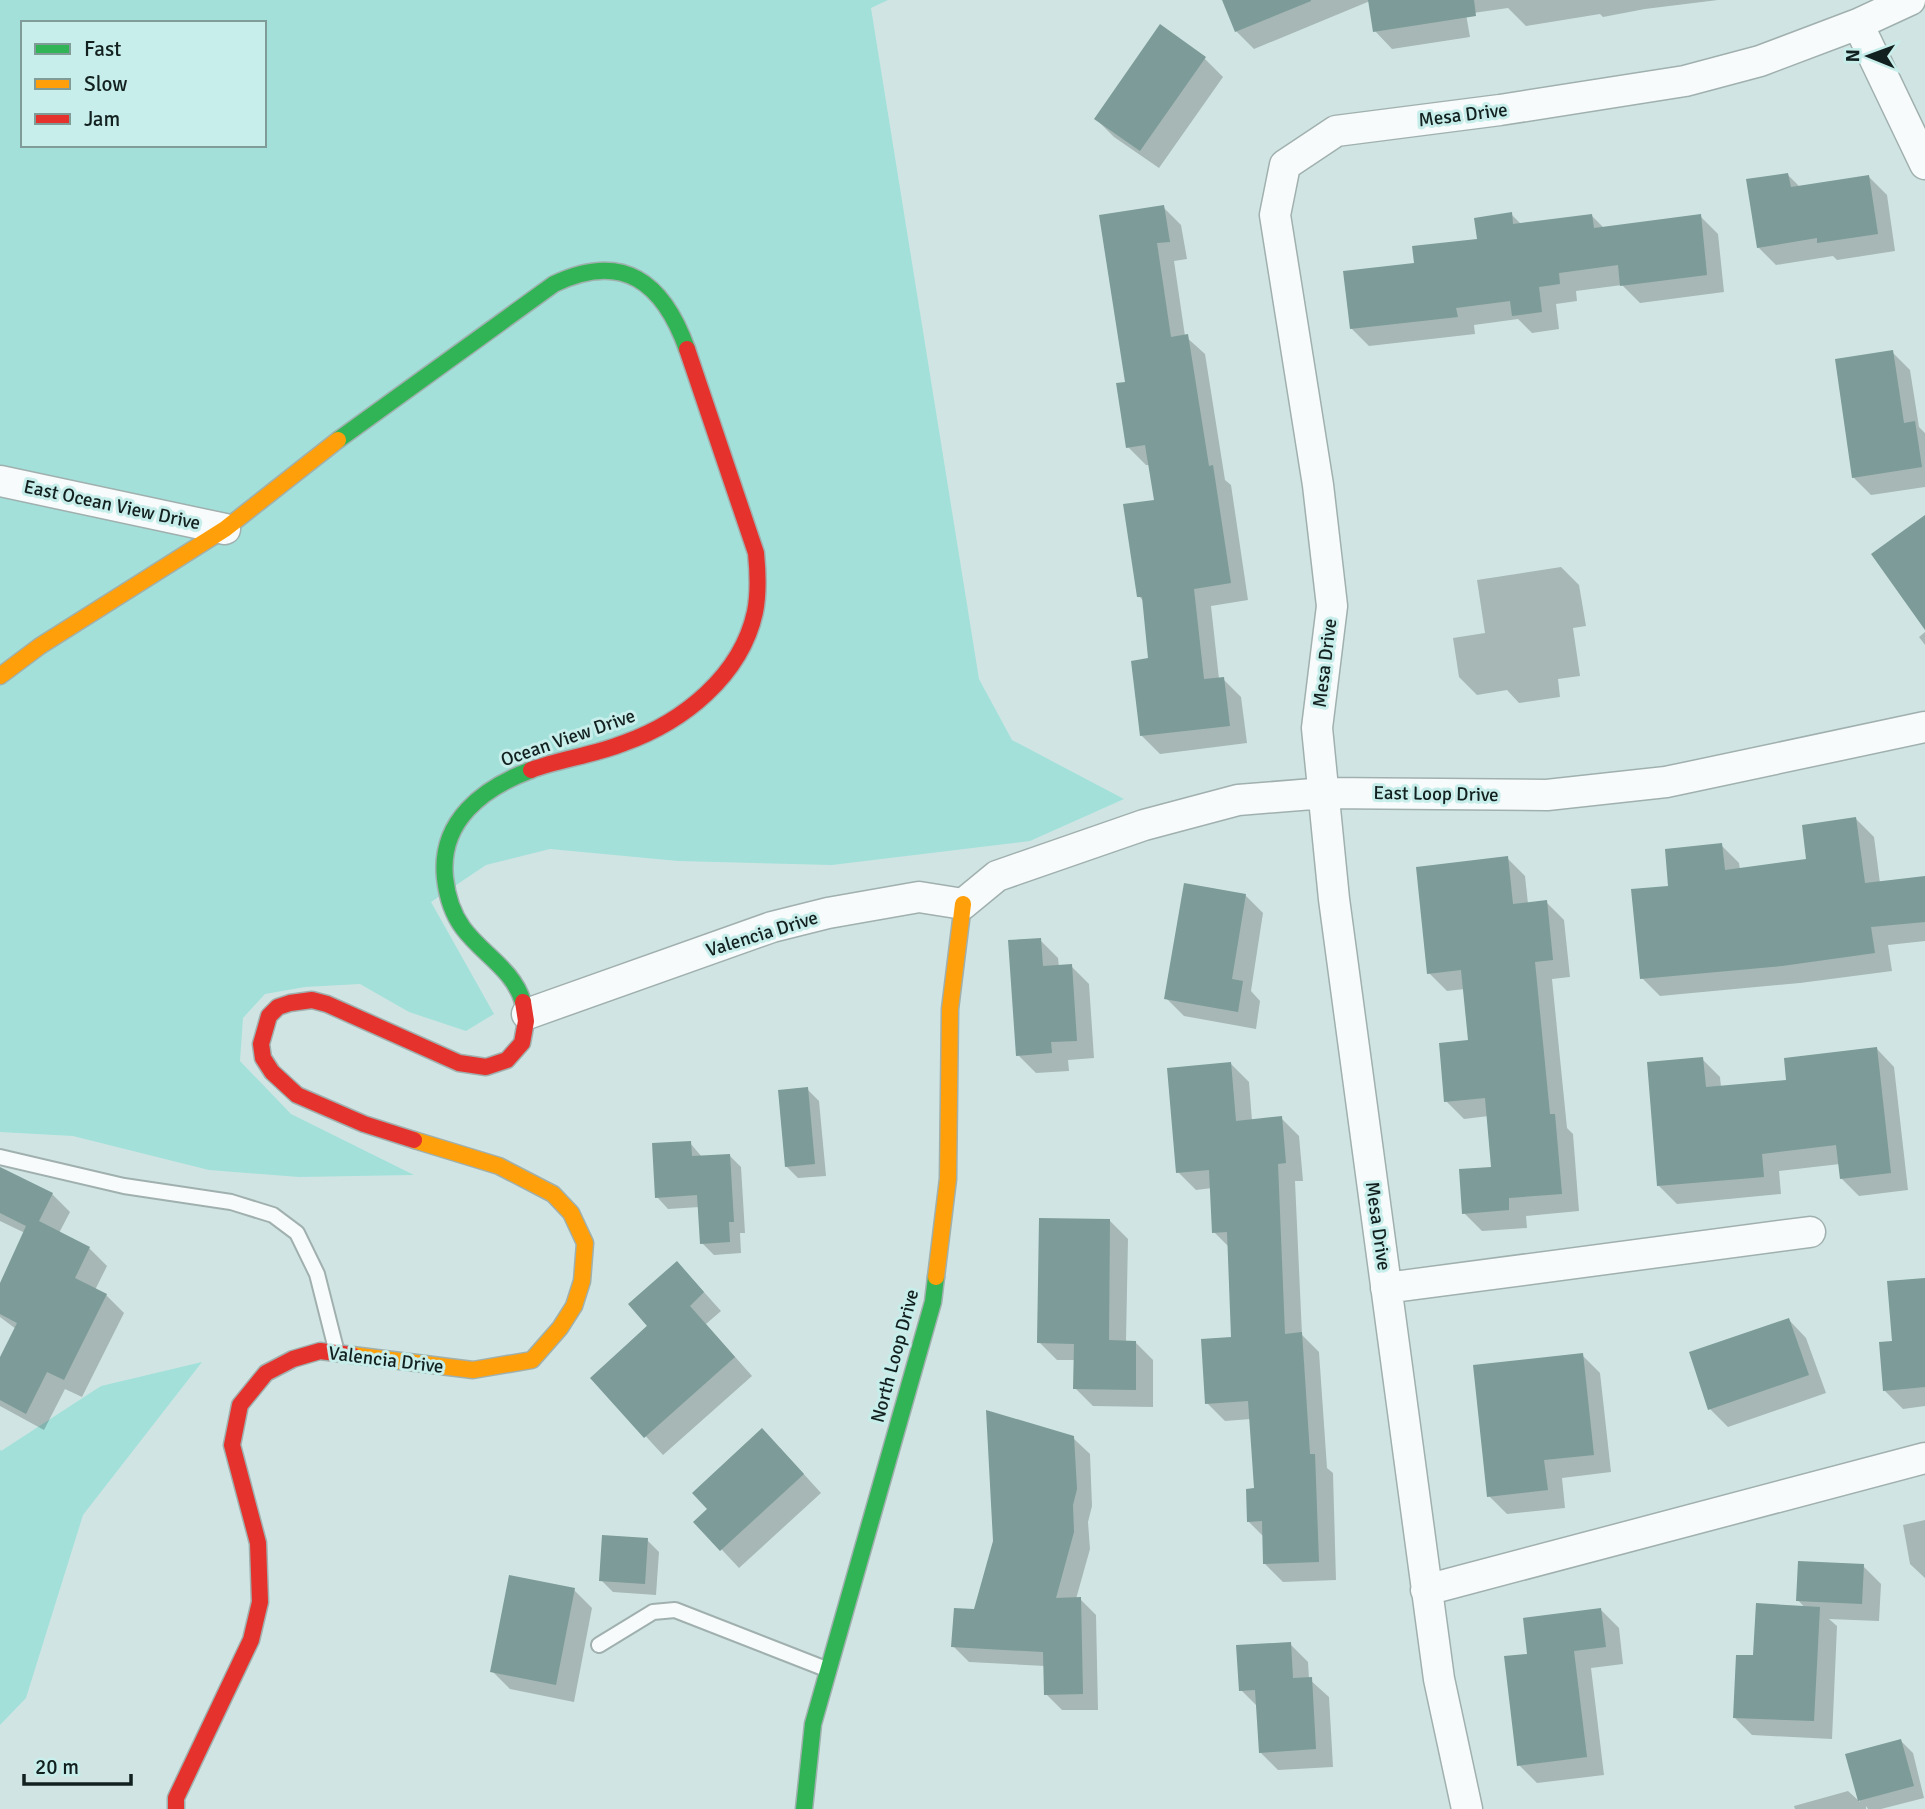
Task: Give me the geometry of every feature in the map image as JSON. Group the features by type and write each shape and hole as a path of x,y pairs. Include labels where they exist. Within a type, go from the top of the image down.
{"street":[{"name":"Mesa Drive","path":"1467,1809 1439,1679 1334,899 1317,728 1332,606 1318,485 1275,215 1285,165 1336,131 1500,110 1685,81 1760,61 1858,24 1910,0"},
{"path":"1858,24 1925,164"},
{"name":"Ocean View Drive","path":"0,676 40,646 225,529 320,453 554,284 576,273 602,269 626,274 649,285 666,304 681,333 755,553 759,572 758,601 751,629 739,656 722,679 689,709 621,745 555,761 514,776 484,793 462,814 453,827 443,866 448,898 462,928 498,963 516,986 527,1014"},
{"name":"East Ocean View Drive","path":"0,481 225,529"},
{"name":"East Loop Drive","path":"963,904 997,876 1144,825 1238,800 1325,793 1547,795 1666,782 1925,727"},
{"name":"Valencia Drive","path":"176,1809 176,1798 251,1640 260,1602 258,1544 232,1446 240,1405 266,1373 293,1359 320,1351 473,1370 532,1360 561,1328 574,1306 582,1281 585,1243 571,1213 553,1194 499,1166 364,1124 297,1095 272,1072 263,1058 261,1044 269,1016 278,1007 312,1000 327,1004 459,1063 482,1067 496,1065 515,1054 525,1040 527,1014 772,927 828,913 919,897 963,904"},
{"name":"North Loop Drive","path":"804,1809 813,1724 933,1302 948,1179 950,1009 963,904"},
{"path":"1386,1287 1810,1232"},
{"path":"1426,1590 1925,1458"}],"lane":[{"path":"0,1157 124,1186 231,1202 273,1215 297,1233 317,1274 337,1354"},
{"path":"599,1644 653,1612 675,1610 827,1669"}],"shaded area":[{"path":"0,0 888,0 871,8 979,679 1012,740 1124,799 1030,841 832,865 678,861 550,849 486,865 431,902 494,1014 466,1031 409,1012 360,984 305,987 265,994 243,1018 240,1061 291,1114 414,1175 299,1177 209,1170 73,1136 0,1132"},
{"path":"202,1362 83,1515 26,1698 0,1725 0,1449 1,1451 101,1386"}],"building":[{"path":"1222,0 1311,0 1311,1 1235,32"},
{"path":"1368,0 1474,0 1476,16 1373,32"},
{"path":"1160,24 1206,57 1140,151 1094,119"},
{"path":"1788,173 1791,187 1869,175 1878,234 1817,243 1817,238 1757,248 1746,179"},
{"path":"1164,205 1170,242 1157,243 1171,337 1188,334 1209,466 1213,465 1231,583 1194,589 1204,679 1224,677 1230,726 1140,736 1131,661 1148,658 1142,597 1137,597 1123,504 1154,500 1145,445 1126,448 1116,383 1125,382 1099,215"},
{"path":"1512,212 1513,224 1592,214 1594,228 1701,214 1707,275 1620,286 1618,265 1559,273 1560,284 1539,287 1542,312 1512,316 1510,301 1456,308 1458,317 1350,329 1343,271 1414,263 1412,246 1477,239 1474,218"},
{"path":"1893,350 1904,423 1915,421 1922,467 1852,478 1835,359"},
{"path":"1925,515 1925,630 1871,554"},
{"path":"1856,817 1865,883 1925,876 1925,922 1871,927 1875,953 1782,966 1640,979 1631,889 1668,886 1665,849 1722,843 1725,870 1806,859 1802,825"},
{"path":"1508,856 1513,904 1547,900 1553,960 1535,962 1550,1114 1555,1114 1562,1194 1509,1198 1509,1210 1462,1214 1459,1169 1491,1167 1485,1098 1444,1102 1439,1043 1468,1040 1461,970 1427,974 1416,867"},
{"path":"1184,883 1246,894 1232,979 1243,981 1238,1012 1164,999"},
{"path":"1041,938 1043,966 1072,964 1077,1041 1051,1042 1052,1053 1016,1056 1008,940"},
{"path":"1877,1047 1891,1173 1840,1179 1836,1145 1762,1154 1764,1177 1657,1186 1647,1062 1703,1057 1706,1087 1786,1080 1784,1058"},
{"path":"1231,1062 1236,1121 1282,1116 1286,1163 1278,1164 1285,1334 1302,1332 1310,1454 1315,1454 1319,1562 1263,1564 1262,1521 1247,1522 1246,1489 1254,1488 1248,1401 1205,1404 1201,1339 1231,1337 1227,1232 1212,1233 1209,1170 1176,1173 1167,1068"},
{"path":"808,1087 815,1164 785,1167 778,1090"},
{"path":"691,1141 692,1156 730,1154 734,1222 729,1222 730,1242 700,1244 697,1195 655,1198 652,1143"},
{"path":"0,1167 53,1193 39,1221 90,1247 75,1278 107,1294 64,1380 47,1372 26,1414 0,1400 0,1357 17,1323 0,1314 0,1283 26,1226 0,1213"},
{"path":"1039,1218 1110,1219 1109,1340 1136,1341 1136,1390 1073,1389 1074,1344 1037,1343"},
{"path":"677,1261 704,1292 690,1306 735,1357 644,1438 590,1378 647,1326 628,1304"},
{"path":"1925,1278 1925,1387 1883,1391 1879,1342 1892,1341 1887,1281"},
{"path":"1789,1318 1809,1375 1708,1410 1689,1352"},
{"path":"1583,1353 1594,1455 1544,1460 1548,1490 1487,1497 1473,1365"},
{"path":"986,1410 1074,1436 1077,1489 1073,1505 1074,1532 1056,1598 1081,1597 1083,1694 1044,1695 1043,1652 951,1647 954,1608 974,1609 993,1541"},
{"path":"762,1428 804,1474 720,1551 693,1522 707,1509 692,1493"},
{"path":"602,1535 648,1538 645,1584 599,1581"},
{"path":"1798,1561 1864,1564 1862,1604 1796,1601"},
{"path":"509,1575 575,1588 556,1685 490,1672"},
{"path":"1756,1603 1820,1607 1814,1721 1733,1718 1736,1655 1753,1655"},
{"path":"1601,1608 1606,1647 1574,1651 1587,1757 1517,1766 1504,1656 1527,1654 1523,1618"},
{"path":"1291,1642 1293,1678 1312,1677 1316,1749 1259,1753 1255,1690 1239,1691 1236,1645"},
{"path":"1901,1739 1914,1786 1858,1801 1845,1754"}],"traffic: fast":[{"path":"338,440 554,284 579,275 601,271 620,272 637,279 653,290 666,306 687,349"},
{"path":"523,1002 512,980 463,928 456,916 447,891 445,858 449,840 468,809 496,786 531,770"},
{"path":"804,1809 813,1724 933,1302 936,1277"}],"traffic: slow":[{"path":"0,676 40,646 225,529 338,440"},
{"path":"936,1277 948,1179 950,1009 963,904"},
{"path":"352,1355 473,1370 532,1360 560,1328 574,1306 582,1281 585,1243 571,1213 553,1194 499,1166 414,1140"}],"traffic: jam":[{"path":"531,770 613,747 667,723 706,694 723,676 748,635 757,597 756,553 687,349"},
{"path":"414,1140 364,1124 297,1095 272,1072 263,1058 261,1044 269,1016 278,1007 312,1000 327,1004 459,1063 486,1067 507,1060 522,1043 526,1021 523,1002"},
{"path":"176,1809 176,1798 251,1640 260,1602 258,1543 232,1445 240,1405 266,1373 293,1359 320,1351 352,1355"}]}
